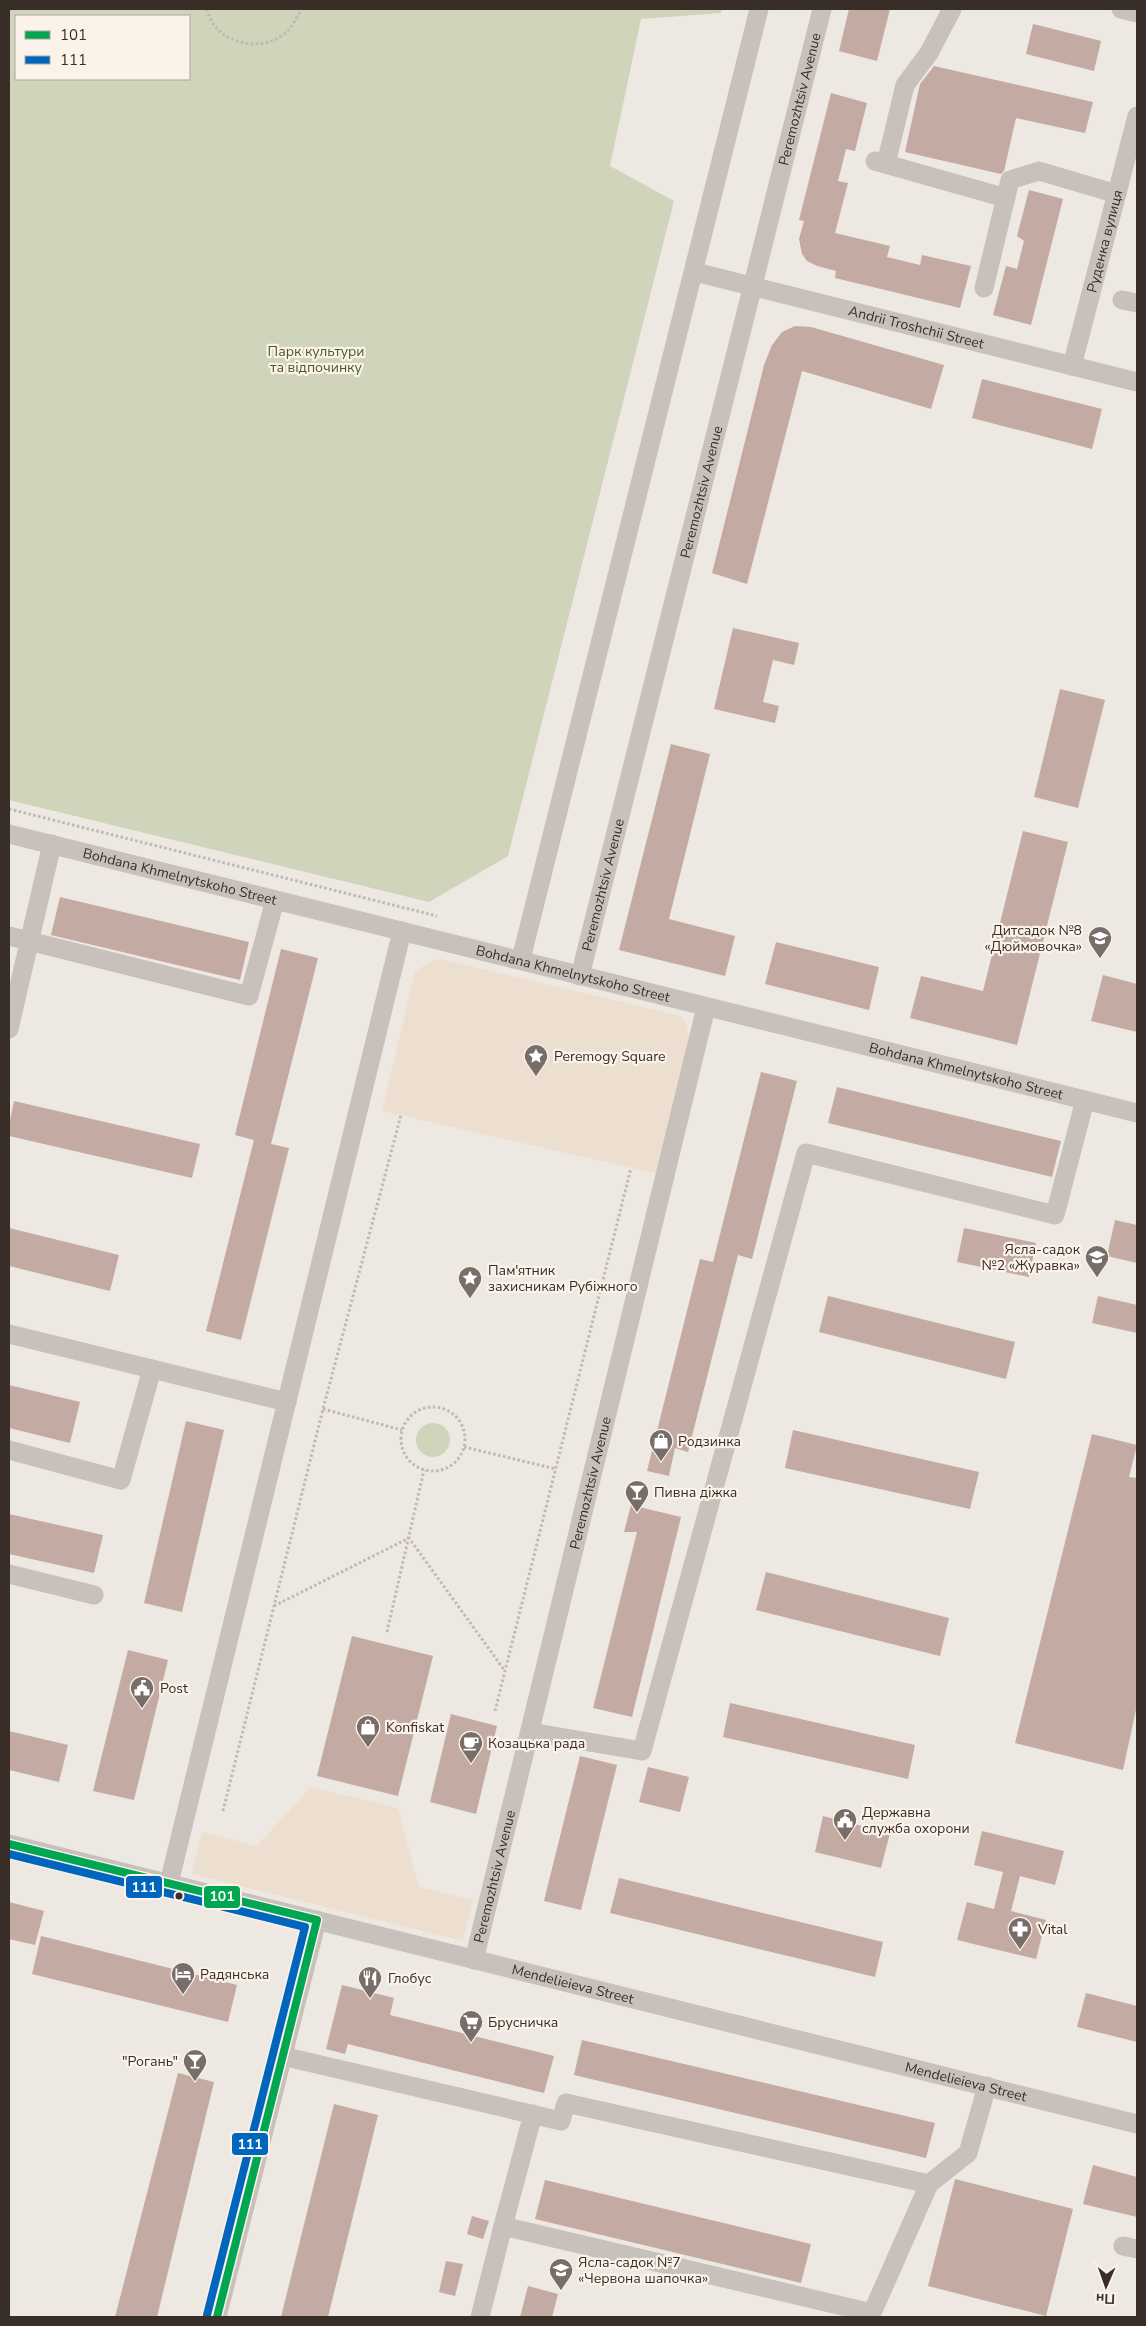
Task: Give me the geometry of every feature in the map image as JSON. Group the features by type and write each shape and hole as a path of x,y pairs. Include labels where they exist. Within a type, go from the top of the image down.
{"street":[{"path":"521,959 695,272 759,9"},
{"name":"Peremozhtsiv Avenue","path":"580,976 822,9"},
{"path":"952,9 929,53 905,86 881,162 1006,198"},
{"path":"1121,9 1137,13"},
{"name":"Руденка вулиця","path":"1072,366 1117,194 1134,138 1137,116"},
{"path":"984,288 1010,180 1039,171 1117,194"},
{"name":"Andrii Troshchii Street","path":"695,272 1137,382"},
{"name":"Bohdana Khmelnytskoho Street","path":"9,834 521,959 580,976 1137,1113"},
{"path":"9,1029 52,844"},
{"path":"9,936 249,996 276,900"},
{"path":"169,1883 402,931"},
{"name":"Peremozhtsiv Avenue","path":"474,1960 706,1007"},
{"path":"530,1732 642,1751 806,1154 1055,1215 1085,1100"},
{"path":"9,1334 287,1402"},
{"path":"9,1450 121,1480 152,1369"},
{"path":"9,1574 94,1595"},
{"name":"Mendelieieva Street","path":"9,1844 1137,2124"},
{"path":"217,2317 317,1920"},
{"path":"282,2056 561,2121 566,2102 929,2184"},
{"path":"503,2226 872,2312 929,2184 968,2153 987,2086"},
{"path":"480,2317 533,2114"}],"path":[{"path":"207,9 216,26 227,36 241,43 256,45 272,42 285,34 295,22 301,9"},
{"path":"9,809 437,916"},
{"path":"223,1811 323,1409 401,1115"},
{"path":"495,1711 631,1168"},
{"path":"428,1407 439,1408 450,1412 457,1419 465,1437 464,1447 453,1464 435,1472 415,1466 407,1459 402,1449 400,1438 409,1418 418,1411 428,1407"},
{"path":"323,1409 402,1430"},
{"path":"464,1447 556,1470"},
{"path":"387,1632 424,1470"},
{"path":"274,1606 409,1538"},
{"path":"409,1538 505,1671"}],"green space":[{"name":"Парк культури та відпочинку","path":"9,9 722,9 721,13 641,19 610,166 674,201 508,856 429,902 9,800"},
{"path":"433,1423 440,1424 445,1428 449,1433 449,1447 445,1452 440,1456 433,1457 426,1456 421,1452 417,1447 416,1440 417,1433 421,1428 426,1424"}],"shaded area":[{"name":"Peremogy Square","path":"440,959 681,1016 686,1023 690,1042 658,1174 382,1111 415,972 429,962"},
{"path":"311,1787 398,1808 419,1887 473,1900 463,1941 192,1874 202,1832 257,1846"}],"building":[{"path":"849,9 890,9 877,61 839,51"},
{"path":"1033,24 1101,41 1094,71 1026,54"},
{"path":"934,66 1093,102 1085,133 1016,118 1004,171 1001,174 905,152 920,84"},
{"path":"831,93 867,103 855,151 846,149 838,181 848,183 835,233 890,246 887,257 920,265 922,255 971,266 960,308 835,278 836,271 807,261 802,254 799,239 804,221 799,220"},
{"path":"1029,190 1063,199 1031,325 993,315 1006,266 1017,269 1024,241 1017,236"},
{"path":"795,326 811,327 944,365 931,409 802,371 747,584 712,573 764,365 772,345 782,332"},
{"path":"982,379 1102,409 1092,449 972,418"},
{"path":"733,628 799,643 794,665 773,660 763,702 779,706 775,723 714,709"},
{"path":"1060,689 1105,700 1078,808 1034,797"},
{"path":"671,744 710,754 669,919 735,936 725,976 619,950"},
{"path":"1023,831 1068,842 1017,1045 910,1018 921,976 983,991"},
{"path":"60,897 249,942 240,980 51,935"},
{"path":"776,942 879,967 869,1010 765,984"},
{"path":"281,949 318,958 271,1144 289,1148 241,1340 206,1331 254,1140 235,1135"},
{"path":"1103,975 1137,984 1137,1032 1091,1021"},
{"path":"761,1072 797,1081 752,1259 738,1255 688,1452 675,1448 669,1476 647,1471 700,1259 713,1262"},
{"path":"837,1087 1061,1141 1052,1177 828,1123"},
{"path":"14,1101 200,1144 192,1178 9,1136 9,1125"},
{"path":"1115,1220 1137,1225 1137,1263 1107,1256"},
{"path":"9,1228 119,1255 110,1291 9,1266"},
{"path":"964,1228 1036,1243 1029,1277 957,1262"},
{"path":"828,1296 1015,1342 1006,1379 819,1332"},
{"path":"1098,1296 1137,1305 1137,1333 1092,1323"},
{"path":"9,1385 80,1402 70,1443 9,1428"},
{"path":"186,1421 224,1430 182,1612 144,1603"},
{"path":"793,1430 979,1472 970,1509 785,1468"},
{"path":"1092,1434 1137,1445 1129,1477 1137,1478 1137,1705 1123,1770 1015,1743"},
{"path":"631,1505 681,1517 632,1717 593,1708 637,1532 624,1532"},
{"path":"9,1514 103,1535 94,1573 9,1554"},
{"path":"766,1572 949,1618 940,1656 756,1610"},
{"path":"352,1636 433,1656 398,1796 317,1776"},
{"path":"128,1650 168,1660 134,1800 93,1791"},
{"path":"730,1703 915,1745 908,1779 723,1737"},
{"path":"451,1714 497,1726 476,1814 430,1802"},
{"path":"9,1731 68,1745 59,1782 9,1770"},
{"path":"580,1756 617,1765 581,1910 544,1901"},
{"path":"648,1767 689,1777 680,1812 639,1802"},
{"path":"823,1816 890,1833 881,1868 815,1852"},
{"path":"982,1831 1064,1851 1055,1885 1020,1876 1011,1911 1046,1920 1036,1959 957,1940 967,1902 994,1909 1003,1872 974,1865"},
{"path":"619,1878 883,1942 875,1977 610,1913"},
{"path":"9,1902 44,1911 35,1945 9,1939"},
{"path":"41,1936 237,1985 228,2022 32,1974"},
{"path":"342,1985 394,1998 390,2015 554,2056 544,2093 348,2044 345,2054 326,2049"},
{"path":"1086,1993 1137,2006 1137,2042 1077,2027"},
{"path":"582,2040 935,2123 926,2158 574,2075"},
{"path":"178,2073 214,2082 157,2317 115,2317"},
{"path":"334,2104 378,2115 328,2317 281,2317"},
{"path":"1093,2165 1137,2177 1137,2217 1083,2204"},
{"path":"955,2179 1073,2209 1046,2316 928,2286"},
{"path":"545,2180 811,2244 801,2283 535,2219"},
{"path":"472,2216 489,2221 483,2239 467,2234"},
{"path":"446,2261 463,2264 455,2296 439,2292"},
{"path":"528,2286 558,2294 552,2317 520,2317"}],"transit line":[{"name":"101","path":"9,1844 317,1920 217,2317"},
{"name":"111","path":"9,1854 305,1927 207,2315"}],"place":[{"name":"Дитсадок №8 «Дюймовочка»","path":"1100,959"},
{"name":"Peremogy Square","path":"536,1077"},
{"name":"Ясла-садок №2 «Журавка»","path":"1097,1278"},
{"name":"Пам'ятник захисникам Рубіжного","path":"470,1299"},
{"name":"Родзинка","path":"661,1462"},
{"name":"Пивна діжка","path":"637,1513"},
{"name":"Post","path":"142,1709"},
{"name":"Konfiskat","path":"368,1748"},
{"name":"Козацька рада","path":"471,1764"},
{"name":"Державна служба охорони","path":"845,1841"},
{"name":"Vital","path":"1020,1950"},
{"name":"Радянська","path":"183,1995"},
{"name":"Глобус","path":"370,1999"},
{"name":"Брусничка","path":"471,2043"},
{"name":"\"Рогань\"","path":"195,2082"},
{"name":"Ясла-садок №7 «Червона шапочка»","path":"561,2291"}]}
